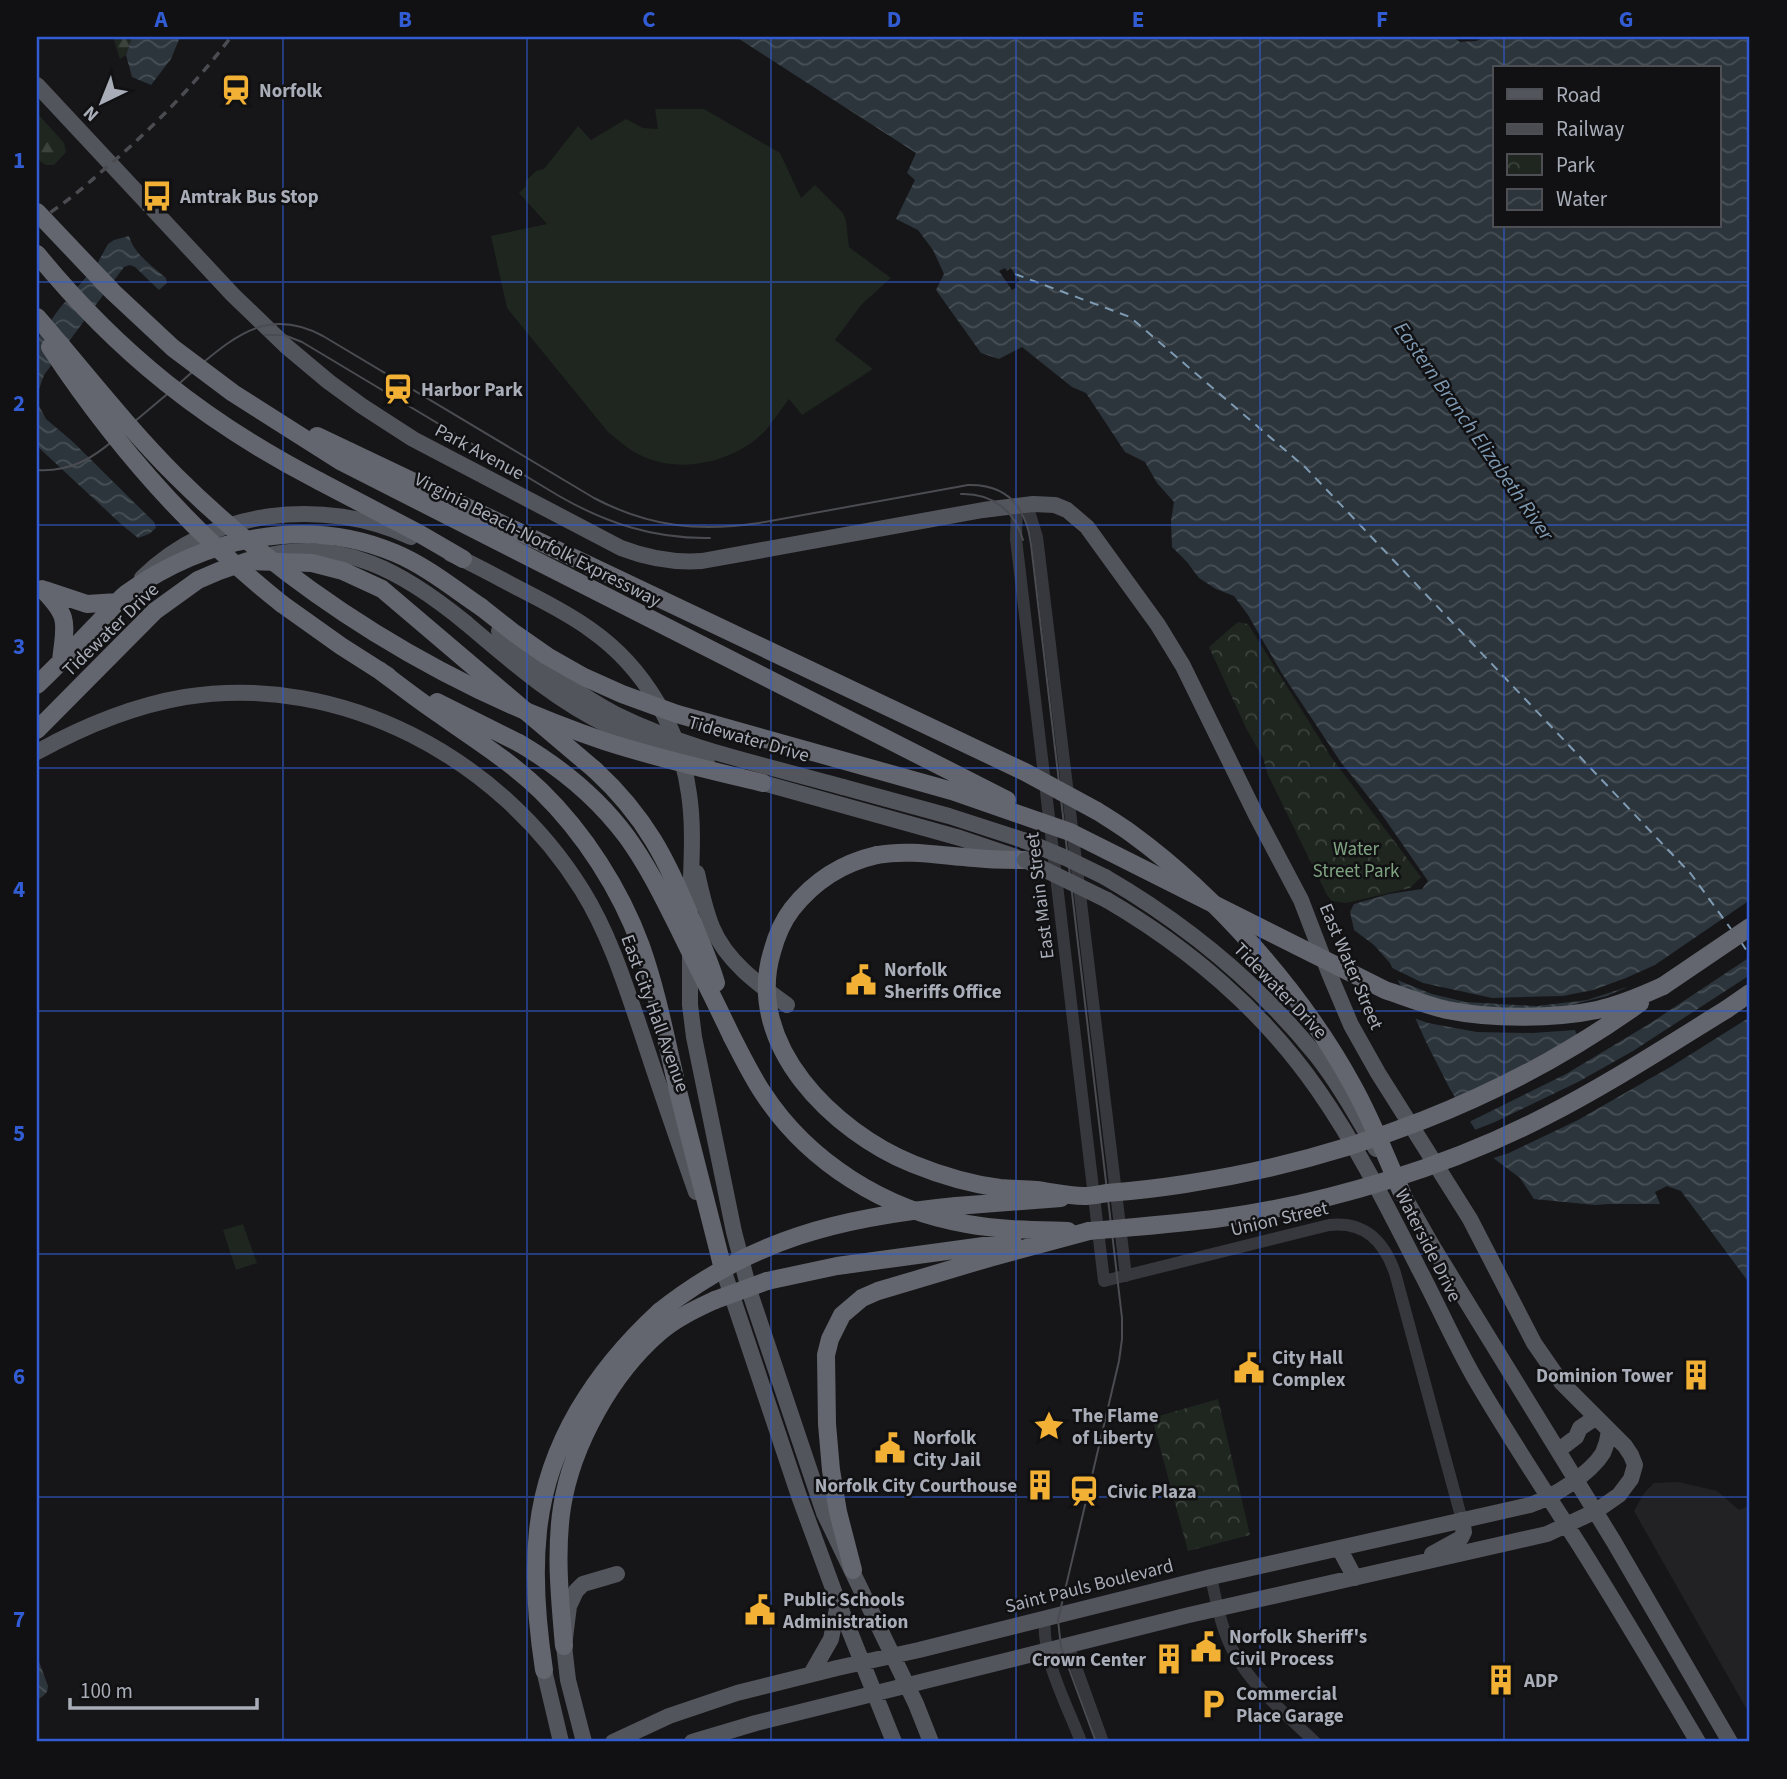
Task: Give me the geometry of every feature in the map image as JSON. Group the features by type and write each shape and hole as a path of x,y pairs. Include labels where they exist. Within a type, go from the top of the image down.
{"highway":[{"name":"Virginia Beach-Norfolk Expressway","path":"37,212 153,331 204,373 340,461 1070,832"},
{"path":"37,254 98,323 167,385 208,416 239,437 463,559"},
{"path":"37,317 130,427 184,484 296,580 353,619 431,666 538,716 636,751 763,783"},
{"path":"37,327 67,372 134,459 196,528 229,560 321,633 423,695 549,761 597,802 626,836 658,888 752,1075 769,1101 799,1137 827,1162 855,1182 887,1199 947,1221 989,1227 1089,1231"},
{"path":"251,405 1025,772 1097,811 1149,847 1210,900 1283,982 1314,1023 1353,1086 1402,1193"},
{"name":"Tidewater Drive","path":"37,685 122,598 171,568 207,551 261,537 299,533 338,536 377,546 414,562 447,583 474,614 514,633 584,677 638,701 952,792 1070,832"},
{"path":"248,561 320,565 358,576 382,589 595,769 628,804 658,847 712,971 732,1037"},
{"name":"Tidewater Drive","path":"37,730 168,600 198,580 248,561"},
{"path":"61,661 63,615 42,589 88,604 122,598"},
{"path":"379,670 526,777 568,820 610,881 640,944 651,976 722,1265"},
{"path":"1070,832 1385,990 1448,1010 1501,1016 1562,1015 1598,1010 1629,1001 1663,986"},
{"path":"1025,860 918,852 877,855 844,866 817,883 789,913 778,934 767,971 767,998 775,1033 789,1063 814,1094 844,1123 878,1146 903,1160 943,1175 979,1184 1082,1196"},
{"path":"544,1670 539,1634 536,1564 541,1511 551,1473 567,1432 588,1394 613,1359 659,1312 706,1278 779,1242 874,1216 923,1209 1159,1188 1283,1165 1373,1139 1439,1114 1535,1069 1584,1041 1750,927"},
{"path":"564,1646 559,1567 560,1523 566,1487 577,1453 602,1404 632,1360 662,1330 688,1314 766,1281 837,1266 1089,1231 1220,1219 1320,1199 1408,1173 1482,1146 1586,1095 1750,993"},
{"path":"853,1570 834,1492 827,1424 826,1355 830,1339 842,1315 862,1298 878,1291 1089,1231"}],"main road":[{"name":"Park Avenue","path":"37,85 251,314 329,382 413,439 621,548 664,560 702,561 1022,505"},
{"name":"East Water Street","path":"1022,505 1055,505 1080,520 1103,547 1171,646 1301,900 1351,1025 1383,1082 1470,1219 1534,1343 1575,1398 1628,1450 1634,1469 1628,1485 1613,1500 1596,1511"},
{"name":"East City Hall Avenue","path":"122,598 148,571 177,548 217,529 269,516 322,514 362,520 403,533 463,559 580,622 606,641 637,673 661,710 680,755 690,798 692,851 689,973 692,1020 734,1232 750,1293 818,1495 833,1532 894,1656 931,1742"},
{"name":"Tidewater Drive","path":"248,561 271,555 306,552 359,559 384,568 474,614 546,670 619,716 699,746 949,816 1023,840 1105,877 1182,927 1234,969 1266,1000 1316,1055 1402,1193"},
{"name":"Tidewater Drive","path":"474,614 539,684 587,715 642,740 763,783 960,838 1025,860"},
{"name":"East City Hall Avenue","path":"37,752 100,720 152,704 216,694 275,694 335,705 378,720 438,749 477,776 544,838 582,890 603,929 622,975 792,1477 894,1742"},
{"path":"692,851 704,903 718,940 741,969 787,1005"},
{"name":"Waterside Drive","path":"1025,860 1107,900 1165,937 1225,986 1274,1035 1316,1087 1360,1158 1469,1369 1698,1742"},
{"name":"Waterside Drive","path":"1402,1193 1596,1511 1730,1742"},
{"path":"1575,1398 1580,1428"},
{"path":"1559,1450 1576,1437 1580,1428 1595,1418"},
{"path":"1576,1478 1602,1454 1609,1431"},
{"name":"Saint Pauls Boulevard","path":"613,1742 653,1722 703,1703 811,1674 1211,1577 1530,1505 1548,1497 1576,1478"},
{"path":"692,1742 744,1726 1047,1650 1547,1534 1596,1511"},
{"path":"1408,1566 1461,1538 1464,1532 1462,1520"},
{"path":"1339,1548 1355,1578"},
{"path":"584,1742 570,1688 564,1646 569,1606 576,1591 587,1582 617,1574"},
{"path":"811,1674 831,1639 838,1602"},
{"path":"544,1670 561,1742"}],"street":[{"name":"East Main Street","path":"1022,505 1036,531 1126,1276"},
{"name":"East Main Street","path":"1022,505 1016,533 1017,553 1104,1280"},
{"name":"Union Street","path":"1104,1280 1329,1225 1345,1224 1370,1235 1383,1247 1395,1273 1462,1520"},
{"path":"1211,1577 1229,1642 1248,1674 1315,1742"},
{"path":"1045,1618 1047,1650 1081,1742"},
{"path":"1068,1645 1103,1742"}],"shaded area":[{"path":"1679,1482 1717,1491 1739,1510 1750,1505 1750,1715 1634,1511 1654,1483"}],"green space":[{"path":"113,37 132,37 126,55 120,59"},
{"name":"Harbor Park","path":"655,109 704,109 780,153 801,198 815,185 843,213 849,247 891,278 862,304 835,340 873,369 802,415 789,399 755,440 727,456 696,464 680,465 649,459 633,451 608,432 507,308 491,236 547,224 519,193 536,171 544,169 578,126 591,140 626,119 643,128 658,129"},
{"path":"37,113 64,143 66,152 54,165 46,165 37,159"},
{"name":"Water Street Park","path":"1238,622 1248,624 1331,757 1421,877 1410,888 1346,903 1332,901 1327,895 1209,647"},
{"path":"243,1224 257,1263 236,1270 223,1230"},
{"path":"1218,1399 1250,1535 1188,1551 1152,1418"}],"water":[{"path":"132,37 180,37 171,59 151,85 132,77 126,55"},
{"name":"Eastern Branch Elizabeth River","path":"736,37 1453,37 1460,42 1486,37 1750,37 1750,1284 1681,1191 1667,1186 1655,1192 1660,1204 1595,1205 1534,1199 1520,1178 1492,1157 1450,1089 1390,963 1374,945 1354,930 1350,912 1354,904 1389,894 1422,889 1428,881 1378,809 1340,761 1234,596 1199,578 1172,547 1171,521 1174,502 1157,483 1145,462 1125,452 1086,393 1072,387 1022,347 999,359 981,353 936,290 944,274 933,250 918,230 896,219 915,180 907,173 916,153"},
{"path":"129,236 139,254 166,278 167,283 159,290 135,267 124,267 44,375 38,392 38,404 46,419 154,522 156,528 138,538 37,446 37,340 97,264 108,244"},
{"path":"37,1656 48,1686 46,1693 37,1700"}],"pier":[{"path":"1005,268 1007,271 1011,268 1019,281 1017,287 1012,290 999,271"},
{"path":"1750,900 1750,957 1649,1024 1566,1074 1467,1123 1453,1101 1577,1035 1575,1030 1532,1033 1477,1032 1428,1023 1411,1017 1397,986 1450,1004 1487,1009 1529,1010 1567,1006 1607,996 1627,987 1587,1000 1537,1006 1466,1002 1432,994 1400,981 1393,977 1388,966 1423,983 1492,998 1563,996 1593,990 1655,965"},
{"path":"1750,975 1750,1017 1578,1120 1509,1153 1490,1159 1472,1131 1578,1082 1633,1051"}],"ferry route":[{"path":"1015,274 1130,317 1306,468 1691,874 1731,929"},
{"path":"1741,942 1750,956"}],"tram line":[{"path":"37,470 63,468 94,455 228,343 256,328 287,324 323,336 594,498 614,508 655,521 695,527 737,526 968,485 994,489 1012,500 1025,519 1031,544 1122,1318 1119,1361 1058,1620 1061,1647 1096,1742"},
{"path":"265,335 284,335 302,342 577,506 631,528 669,536 710,538"},
{"path":"961,494 983,497 1001,506 1014,520 1023,540"}],"railway":[{"path":"37,221 78,192 137,141 186,91 231,37"}],"place":[{"name":"Norfolk","path":"236,90"},
{"name":"Amtrak Bus Stop","path":"157,196"},
{"name":"Harbor Park","path":"398,389"},
{"name":"Norfolk Sheriffs Office","path":"861,980"},
{"name":"City Hall Complex","path":"1249,1368"},
{"name":"Dominion Tower","path":"1696,1375"},
{"name":"The Flame of Liberty","path":"1049,1426"},
{"name":"Norfolk City Jail","path":"890,1448"},
{"name":"Norfolk City Courthouse","path":"1040,1485"},
{"name":"Civic Plaza","path":"1084,1491"},
{"name":"Public Schools Administration","path":"760,1610"},
{"name":"Norfolk Sheriff's Civil Process","path":"1206,1647"},
{"name":"Crown Center","path":"1169,1659"},
{"name":"ADP","path":"1501,1680"},
{"name":"Commercial Place Garage","path":"1213,1704"}]}
